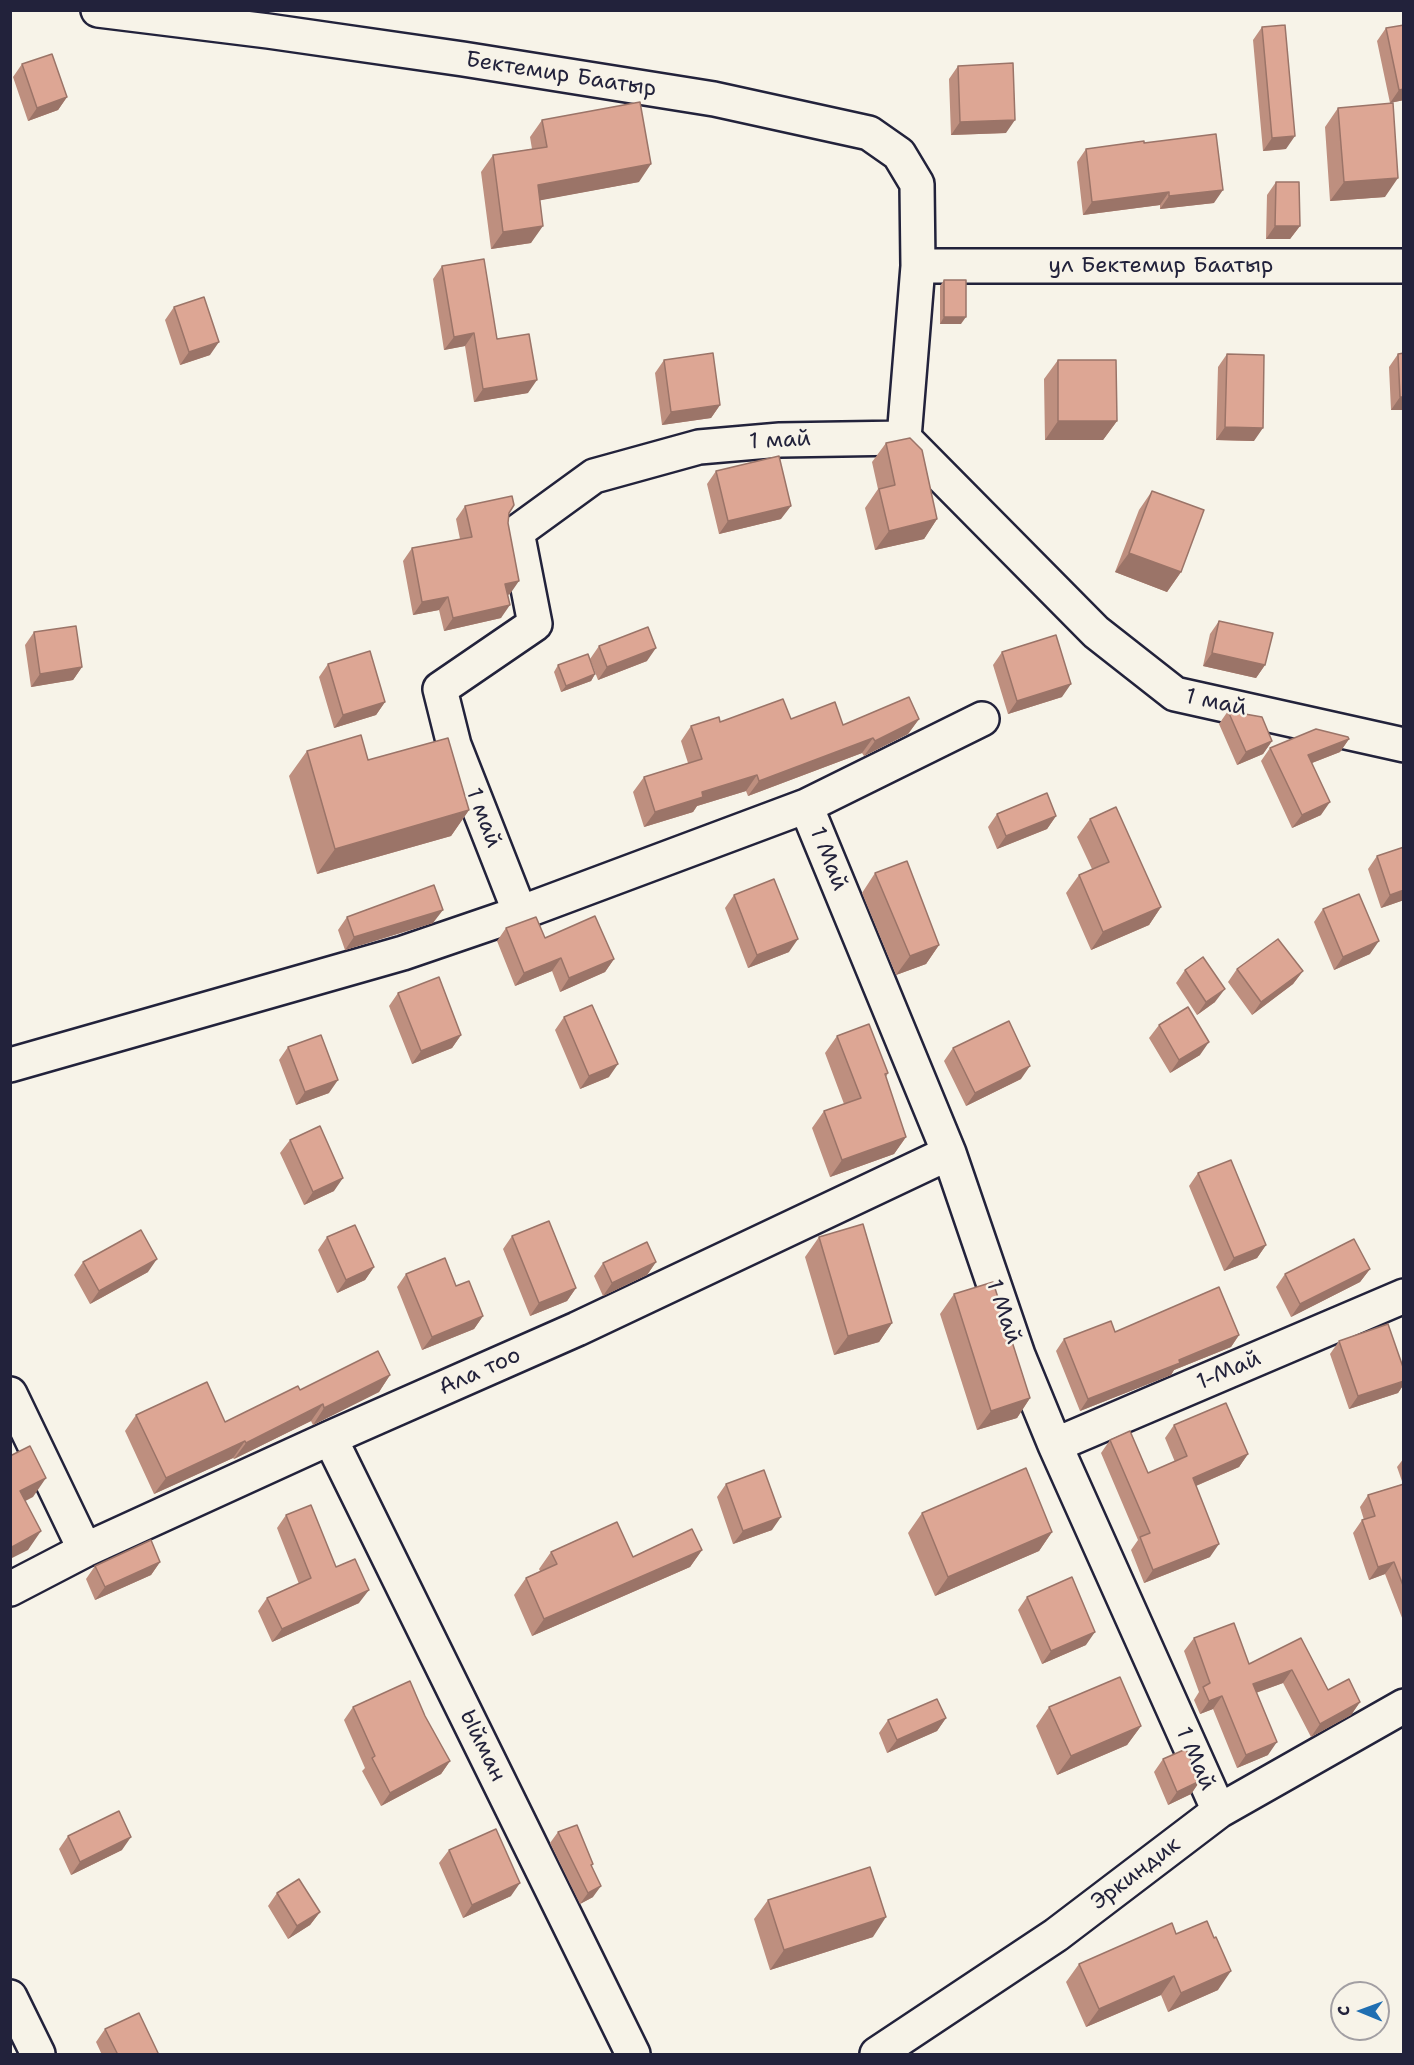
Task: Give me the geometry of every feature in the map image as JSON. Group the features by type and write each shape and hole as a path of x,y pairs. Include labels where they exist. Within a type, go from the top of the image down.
{"street":[{"name":"Бектемир Баатыр","path":"98,10 474,60 714,99 869,133 899,154 917,184 918,266 903,438"},
{"name":"ул Бектемир Баатыр","path":"918,266 1404,266"},
{"name":"1 май","path":"520,913 454,745 440,689 535,624 517,532 594,476 699,447 780,440 903,438 1096,632 1175,694 1404,746"},
{"path":"10,1065 403,953 520,913 806,806 982,719"},
{"name":"1 Май","path":"806,806 949,1154 1018,1355 1054,1445 1219,1811"},
{"name":"Ала тоо","path":"10,1589 85,1550 577,1329 949,1154"},
{"name":"1-Май","path":"1054,1445 1404,1296"},
{"path":"10,1394 85,1550"},
{"name":"Ыйман","path":"330,1438 633,2055"},
{"name":"Эркиндик","path":"877,2055 1056,1935 1219,1811 1404,1706"},
{"path":"10,1997 38,2055"}],"building":[{"path":"1285,25 1295,136 1272,138 1262,27"},
{"path":"1404,25 1404,89 1399,90 1386,28"},
{"path":"52,54 67,97 37,108 22,64"},
{"path":"1013,63 1015,120 960,122 958,66"},
{"path":"640,102 651,164 538,185 543,226 503,232 493,155 547,147 542,120"},
{"path":"1393,103 1398,178 1344,182 1338,108"},
{"path":"1216,134 1223,190 1169,196 1169,192 1092,202 1086,149"},
{"path":"1276,182 1299,182 1300,226 1275,226"},
{"path":"484,259 497,339 529,334 537,380 483,389 474,333 454,337 442,266"},
{"path":"944,280 966,280 966,317 944,317"},
{"path":"204,297 219,342 189,352 174,307"},
{"path":"713,353 720,405 671,412 664,360"},
{"path":"1404,353 1404,397 1400,397 1398,354"},
{"path":"1227,354 1264,355 1263,428 1225,427"},
{"path":"1058,360 1116,360 1117,421 1058,421"},
{"path":"910,438 922,450 937,519 889,531 879,489 895,485 886,443"},
{"path":"779,456 791,506 728,521 716,471"},
{"path":"1152,491 1204,510 1181,572 1129,553"},
{"path":"512,496 514,505 509,513 508,523 519,581 505,584 510,605 453,618 448,597 422,602 412,548 472,537 465,506"},
{"path":"1219,621 1273,633 1265,665 1212,653"},
{"path":"76,626 82,667 40,674 34,632"},
{"path":"648,627 656,648 607,667 599,646"},
{"path":"1056,635 1071,684 1017,701 1002,652"},
{"path":"370,651 385,702 343,715 328,664"},
{"path":"588,654 595,674 566,686 558,665"},
{"path":"909,697 919,719 875,741 873,738 759,781 757,775 702,792 703,797 655,812 644,777 702,759 691,726 719,717 720,722 783,699 791,719 835,702 843,725"},
{"path":"1228,711 1262,717 1272,741 1246,752"},
{"path":"1316,729 1349,739 1308,755 1330,802 1302,815 1270,748"},
{"path":"361,735 368,760 448,738 469,810 335,849 307,751"},
{"path":"1047,793 1056,816 1006,836 997,814"},
{"path":"1116,807 1161,907 1103,932 1079,875 1109,862 1090,819"},
{"path":"1404,847 1404,890 1390,895 1377,856"},
{"path":"907,861 939,945 910,956 875,873"},
{"path":"774,879 798,939 757,955 734,895"},
{"path":"434,885 443,910 354,937 347,917"},
{"path":"1359,894 1379,941 1343,957 1323,909"},
{"path":"595,916 614,959 569,978 561,958 524,973 506,928 536,917 545,938"},
{"path":"1278,939 1303,971 1261,1002 1237,969"},
{"path":"1203,957 1225,989 1206,1002 1185,970"},
{"path":"439,977 461,1035 421,1051 398,993"},
{"path":"592,1005 618,1064 589,1076 564,1017"},
{"path":"1188,1007 1209,1042 1179,1060 1159,1025"},
{"path":"1009,1021 1030,1066 975,1093 953,1048"},
{"path":"869,1024 888,1073 885,1074 906,1137 842,1160 824,1111 861,1098 837,1036"},
{"path":"321,1035 338,1080 305,1092 288,1047"},
{"path":"320,1126 343,1178 313,1192 290,1140"},
{"path":"1231,1160 1266,1245 1234,1258 1198,1173"},
{"path":"549,1221 576,1288 539,1303 512,1236"},
{"path":"863,1224 892,1323 848,1336 819,1237"},
{"path":"355,1225 374,1267 346,1280 327,1237"},
{"path":"141,1230 157,1259 99,1291 83,1262"},
{"path":"1354,1239 1370,1269 1300,1304 1285,1274"},
{"path":"647,1242 656,1262 612,1283 603,1263"},
{"path":"445,1258 456,1286 469,1281 483,1316 432,1337 406,1274"},
{"path":"993,1282 1030,1398 991,1411 954,1294"},
{"path":"1219,1287 1239,1335 1179,1360 1180,1363 1088,1399 1064,1339 1111,1321 1115,1332"},
{"path":"1388,1324 1404,1370 1404,1381 1358,1396 1339,1341"},
{"path":"378,1351 390,1375 324,1408 323,1404 246,1443 245,1441 166,1478 136,1415 207,1382 225,1422 298,1386 300,1390"},
{"path":"1226,1403 1248,1454 1193,1478 1219,1544 1153,1570 1140,1537 1150,1533 1110,1440 1130,1431 1148,1473 1187,1456 1174,1425"},
{"path":"30,1446 46,1478 20,1491 41,1531 12,1547 10,1543 10,1456"},
{"path":"1026,1468 1052,1532 948,1577 922,1513"},
{"path":"764,1470 781,1517 743,1531 726,1484"},
{"path":"1404,1484 1404,1588 1394,1562 1378,1567 1362,1520 1375,1516 1368,1495"},
{"path":"311,1505 336,1567 355,1559 369,1590 282,1629 267,1598 311,1578 286,1515"},
{"path":"617,1522 633,1557 692,1529 702,1550 544,1619 526,1578 557,1564 551,1552"},
{"path":"151,1540 160,1562 105,1587 95,1566"},
{"path":"1072,1577 1095,1632 1051,1651 1027,1597"},
{"path":"1234,1623 1249,1664 1301,1638 1328,1690 1349,1679 1360,1702 1320,1724 1292,1670 1253,1684 1277,1742 1246,1755 1222,1696 1209,1701 1203,1687 1210,1683 1194,1638"},
{"path":"1120,1677 1141,1726 1071,1756 1049,1707"},
{"path":"410,1681 425,1716 450,1761 390,1793 372,1758 375,1756 353,1707"},
{"path":"937,1699 946,1718 897,1740 888,1720"},
{"path":"1186,1749 1200,1781 1177,1792 1163,1759"},
{"path":"119,1811 131,1837 80,1862 68,1836"},
{"path":"577,1825 601,1886 588,1893 558,1832"},
{"path":"496,1829 520,1883 472,1905 449,1850"},
{"path":"870,1867 886,1917 784,1950 768,1900"},
{"path":"299,1879 320,1912 297,1926 277,1893"},
{"path":"1207,1921 1231,1971 1181,1993 1174,1976 1099,2009 1079,1964 1172,1923 1176,1934"},
{"path":"139,2013 159,2055 118,2055 105,2029"}]}
